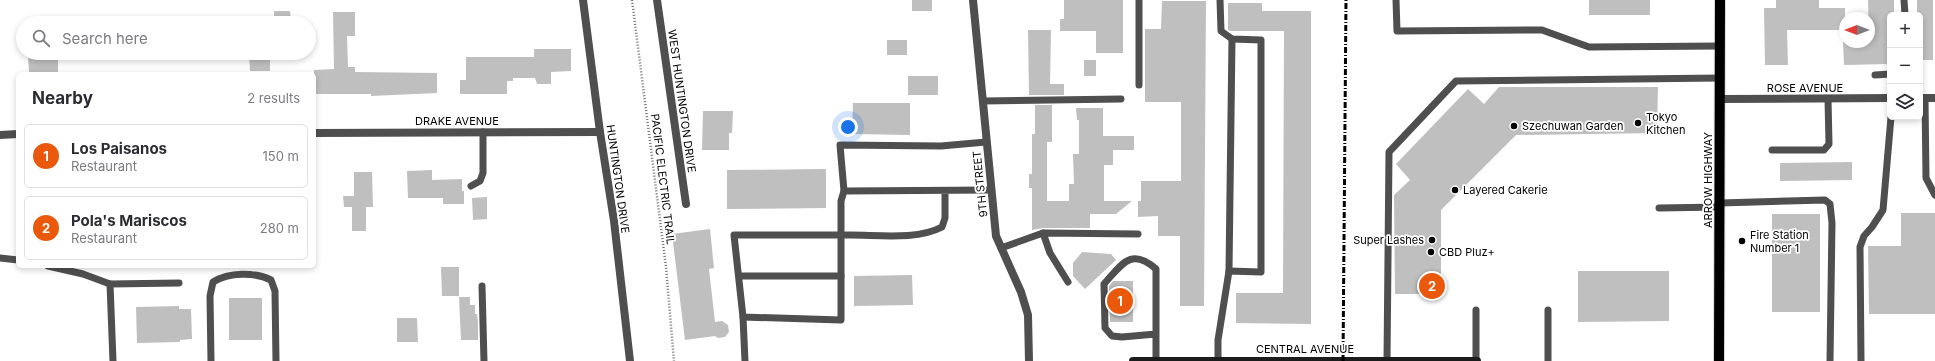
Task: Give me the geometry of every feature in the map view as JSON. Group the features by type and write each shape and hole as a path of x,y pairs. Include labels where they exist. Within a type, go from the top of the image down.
{"main road":[{"name":"ARROW HIGHWAY","path":"1719,361 1720,0"},
{"name":"CENTRAL AVENUE","path":"1134,361 1476,361"}],"street":[{"name":"HUNTINGTON DRIVE","path":"583,0 600,132 614,221 630,361"},
{"name":"WEST HUNTINGTON DRIVE","path":"657,0 686,204"},
{"name":"9TH STREET","path":"973,0 996,236 1021,292 1028,315 1029,361"},
{"name":"ROSE AVENUE","path":"1720,99 1887,98"},
{"path":"1923,98 1935,98"},
{"name":"DRAKE AVENUE","path":"316,133 600,132"},
{"path":"0,134 16,134"}],"lane":[{"path":"1139,0 1139,85"},
{"path":"1220,0 1221,32 1232,39 1261,40 1261,272 1229,271"},
{"path":"1396,0 1397,31 1542,30 1590,47 1720,46"},
{"path":"1904,0 1904,12"},
{"path":"1218,361 1218,340 1229,271 1232,39"},
{"path":"1875,75 1887,74"},
{"path":"1387,361 1389,152 1456,81 1720,78"},
{"path":"983,101 1122,99"},
{"path":"1772,150 1824,150 1829,144 1828,99"},
{"path":"1923,118 1926,178 1935,195"},
{"path":"1861,361 1860,247 1864,236 1883,210 1891,120"},
{"path":"471,186 480,181 483,173 483,132"},
{"path":"743,317 841,320 841,201 844,191 840,145 941,146 986,142"},
{"path":"844,191 991,190"},
{"path":"745,361 743,317 734,235 920,235 932,232 942,227 944,218 944,191"},
{"path":"1659,208 1825,200 1830,204 1832,231 1830,361"},
{"path":"1043,233 1050,253 1068,282"},
{"path":"1001,248 1043,233 1138,234"},
{"path":"0,258 16,260"},
{"path":"1156,334 1122,337 1112,336 1105,328 1104,284 1126,260 1135,258 1146,260 1156,269 1156,334 1156,361"},
{"path":"57,268 83,274 110,284 179,282"},
{"path":"211,361 210,296 213,282 222,276 260,275 271,280 275,291 276,361"},
{"path":"738,276 841,276"},
{"path":"110,284 113,361"},
{"path":"482,286 484,361"},
{"path":"1476,310 1476,361"},
{"path":"1548,310 1548,361"}],"path":[{"name":"PACIFIC ELECTRIC TRAIL","path":"632,0 666,267 674,361"}],"building":[{"path":"912,0 932,0 932,11 912,11"},
{"path":"1064,0 1123,0 1123,53 1096,53 1096,31 1060,31 1060,19 1064,19"},
{"path":"1589,0 1650,0 1650,15 1589,15"},
{"path":"1776,0 1819,0 1819,8 1845,8 1845,12 1839,12 1839,30 1787,30 1788,65 1765,65 1764,8 1776,8"},
{"path":"1868,0 1894,0 1894,12 1887,12 1887,64 1844,65 1843,48 1875,48 1875,12 1868,12"},
{"path":"1917,0 1933,0 1933,60 1923,60 1923,12 1917,12"},
{"path":"1162,1 1206,1 1204,306 1180,306 1180,236 1158,236 1158,216 1138,217 1138,201 1141,201 1141,181 1181,181 1181,102 1145,102 1145,29 1161,29"},
{"path":"1228,3 1262,3 1262,11 1311,11 1311,324 1236,323 1236,293 1283,293 1284,31 1228,30"},
{"path":"274,11 290,11 290,16 274,16"},
{"path":"333,12 355,12 355,36 347,36 348,67 355,67 355,72 437,73 437,93 371,96 371,94 316,94 316,72 314,72 314,70 334,69"},
{"path":"1028,30 1051,30 1050,84 1064,84 1064,95 1029,95"},
{"path":"887,40 907,40 907,55 887,55"},
{"path":"534,49 571,49 571,71 551,72 551,84 537,84 535,78 513,78 513,81 507,81 507,94 460,94 460,80 466,80 466,57 534,57"},
{"path":"28,60 58,60 58,72 29,72"},
{"path":"249,60 270,60 270,71 250,71"},
{"path":"1084,60 1096,60 1096,76 1084,76"},
{"path":"908,76 938,76 938,95 908,95"},
{"path":"1499,87 1658,87 1657,133 1516,135 1441,210 1441,294 1395,294 1394,195 1410,180 1396,164 1468,89 1484,104"},
{"path":"853,103 910,103 910,135 852,134"},
{"path":"1035,105 1052,105 1052,142 1047,142 1047,201 1069,201 1069,184 1074,184 1073,154 1079,154 1079,120 1077,120 1076,108 1103,108 1103,136 1134,136 1134,150 1113,150 1113,165 1104,165 1104,201 1132,201 1116,214 1090,214 1090,228 1043,228 1032,230 1032,188 1029,188 1029,174 1032,174 1032,134 1035,134"},
{"path":"703,111 733,111 732,133 729,133 729,150 702,150"},
{"path":"1852,162 1852,180 1780,181 1780,163"},
{"path":"826,169 826,208 727,209 727,170"},
{"path":"432,170 432,180 462,179 464,204 443,204 443,198 408,198 407,171"},
{"path":"354,172 372,172 373,207 366,207 366,231 352,231 352,207 344,207 343,196 354,196"},
{"path":"487,197 487,219 473,220 472,198"},
{"path":"1901,213 1935,213 1935,314 1869,314 1868,246 1901,246"},
{"path":"1772,214 1820,214 1820,312 1772,312"},
{"path":"710,229 714,268 709,269 715,322 722,321 728,325 729,332 725,337 718,338 715,336 685,340 672,234"},
{"path":"1082,252 1111,254 1116,260 1085,289 1073,276 1073,263"},
{"path":"441,267 459,267 459,296 442,296"},
{"path":"1578,271 1669,271 1669,321 1578,322"},
{"path":"912,275 913,305 854,306 854,276"},
{"path":"1113,281 1133,281 1133,322 1110,322 1109,286"},
{"path":"459,297 470,297 470,305 475,305 475,314 477,314 478,322 478,340 461,340"},
{"path":"229,298 262,298 262,340 229,340"},
{"path":"179,306 179,309 191,309 192,339 180,340 180,342 137,343 136,307"},
{"path":"397,318 417,318 418,342 397,342"}],"railway":[{"path":"1343,361 1346,0"}],"place":[{"name":"Tokyo Kitchen","path":"1638,123"},
{"name":"Szechuwan Garden","path":"1514,126"},
{"name":"Layered Cakerie","path":"1455,190"},
{"name":"Super Lashes","path":"1432,240"},
{"name":"Fire Station Number 1","path":"1742,241"},
{"name":"CBD Pluz+","path":"1431,252"},
{"name":"Pola's Mariscos","path":"1432,286"},
{"name":"Los Paisanos","path":"1120,301"}]}
